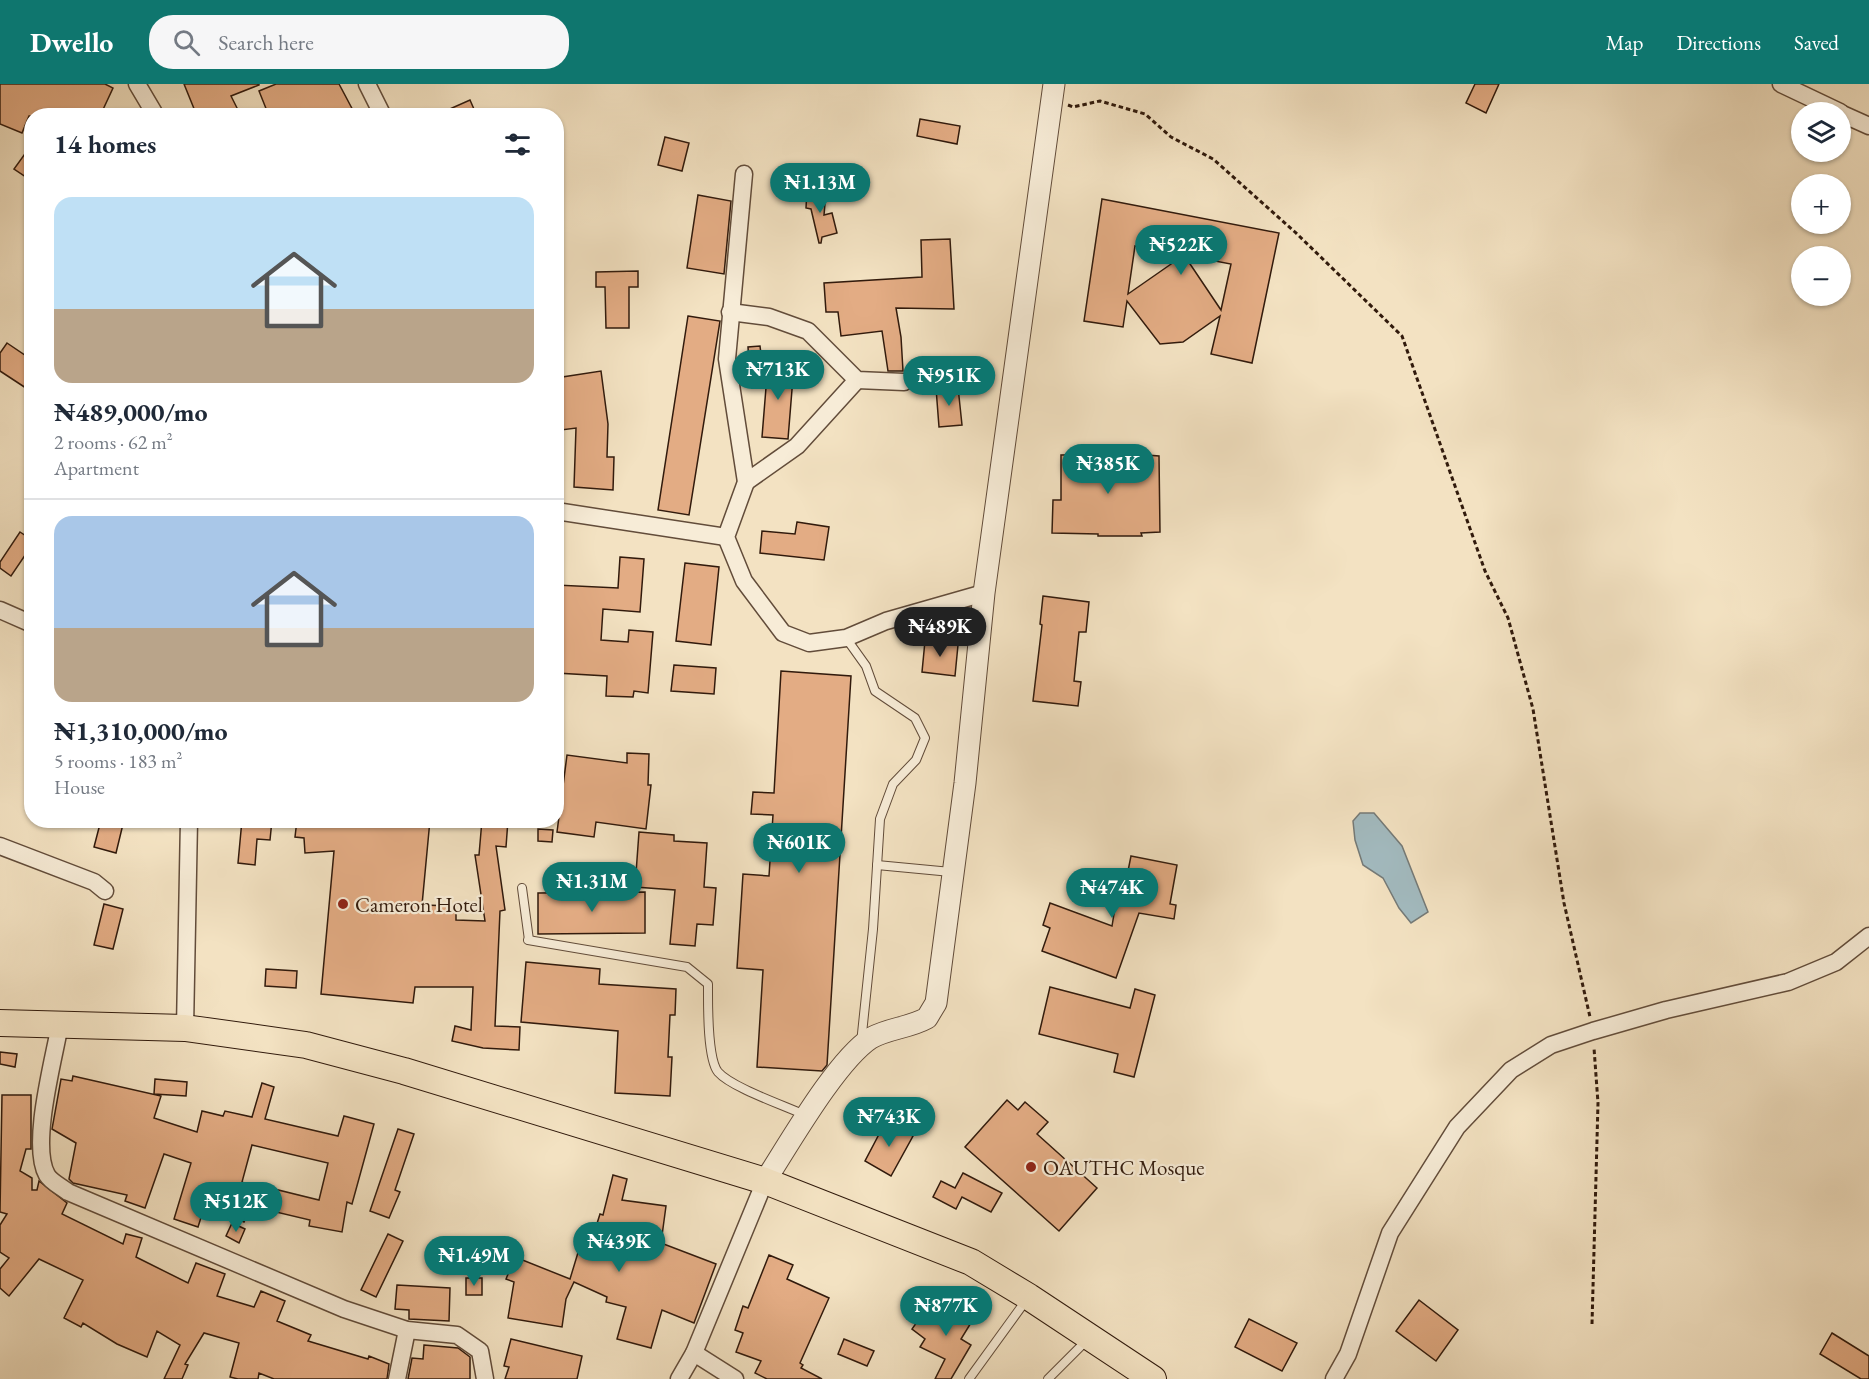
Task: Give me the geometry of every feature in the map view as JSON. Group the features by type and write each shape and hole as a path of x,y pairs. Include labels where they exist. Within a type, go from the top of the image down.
{"main road":[{"path":"0,1023 185,1028 317,1048 404,1071 765,1181 971,1262 1029,1297 1153,1379"}],"street":[{"path":"137,84 151,108"},
{"path":"367,84 379,108"},
{"path":"1781,84 1818,102"},
{"path":"679,1379 693,1353 765,1181 823,1091 860,1047 884,1032 920,1022 931,1014 938,987 954,872 984,593 1053,92"},
{"path":"1851,118 1869,126"},
{"path":"744,174 727,359 746,482 726,537 744,580 783,633 809,643 846,638 886,621 984,593"},
{"path":"730,312 769,317 808,331 857,380 904,382"},
{"path":"746,482 797,446 857,380"},
{"path":"564,512 726,537"},
{"path":"0,610 24,620"},
{"path":"185,1028 189,828"},
{"path":"0,846 94,882 105,891"},
{"path":"1334,1379 1348,1354 1390,1233 1457,1127 1511,1070 1551,1046 1593,1030 1666,1010 1788,982 1836,963 1869,936"},
{"path":"60,1024 39,1138 43,1166 48,1177 68,1192 344,1309 407,1330 457,1335 480,1351 485,1379"},
{"path":"398,1379 407,1330"},
{"path":"693,1353 735,1379"}],"lane":[{"path":"846,638 866,666 875,691 915,718 925,738 916,760 893,784 880,819 860,1047"},
{"path":"877,865 954,872"},
{"path":"522,888 528,940 687,968 708,984 709,1038 717,1071 732,1082 807,1116"},
{"path":"969,1379 1029,1297"},
{"path":"1048,1379 1089,1338"}],"path":[{"path":"1053,92 1073,107 1100,101 1145,114 1171,136 1213,159 1295,232 1402,336 1485,571 1508,618 1533,709 1564,903 1593,1030 1598,1103 1592,1324"}],"water":[{"path":"1360,813 1374,813 1402,846 1428,912 1411,923 1399,908 1383,878 1363,865 1355,840 1353,821"}],"building":[{"path":"0,84 105,84 113,88 104,108 24,108 22,133 0,124"},
{"path":"184,84 259,84 231,96 237,108 194,108"},
{"path":"276,84 339,84 352,108 266,108 259,91"},
{"path":"1475,84 1499,84 1486,113 1466,103"},
{"path":"470,100 474,108 452,108"},
{"path":"920,119 960,126 957,144 917,136"},
{"path":"665,137 689,143 682,171 658,165"},
{"path":"24,155 24,176 14,169"},
{"path":"807,190 826,192 824,215 832,213 837,233 822,237 821,243 819,243 811,209 806,208"},
{"path":"698,195 731,201 724,274 687,268"},
{"path":"1102,199 1279,233 1252,363 1211,354 1220,316 1183,342 1160,344 1127,301 1123,327 1084,321","holes":["1135,246 1184,255 1128,294","1184,255 1231,264 1221,310"]},
{"path":"950,239 954,309 896,308 903,371 888,371 882,331 841,336 838,312 826,312 824,283 922,277 921,240"},
{"path":"638,271 638,287 629,287 629,328 606,328 605,287 596,287 596,272"},
{"path":"688,316 720,321 689,515 658,510"},
{"path":"7,343 24,355 24,387 0,371 0,353"},
{"path":"760,346 762,362 749,363 748,347"},
{"path":"768,363 794,365 788,439 762,437"},
{"path":"601,371 608,424 607,457 614,457 613,490 574,487 576,428 564,430 564,377"},
{"path":"958,387 962,425 939,427 936,388"},
{"path":"1061,455 1159,456 1160,532 1141,533 1142,536 1052,533 1053,500 1061,500"},
{"path":"797,522 829,527 824,560 760,553 762,531 795,534"},
{"path":"20,532 24,535 24,557 11,576 0,568 0,562"},
{"path":"620,557 644,559 640,612 603,609 601,640 628,642 629,630 653,632 648,693 634,691 633,697 606,696 607,676 564,673 564,585 618,588"},
{"path":"685,563 719,567 711,645 676,641"},
{"path":"1043,596 1089,602 1086,632 1079,632 1074,681 1081,682 1078,706 1033,701"},
{"path":"925,641 958,645 955,676 922,672"},
{"path":"674,665 716,668 714,694 671,691"},
{"path":"781,671 851,676 827,1065 822,1071 757,1067 763,970 737,968 743,874 769,876 773,815 751,814 753,792 774,793"},
{"path":"627,753 649,754 648,785 651,785 646,829 596,822 594,837 557,832 558,828 564,828 564,778 567,755 627,763"},
{"path":"99,828 122,828 116,853 94,847"},
{"path":"241,828 271,828 270,840 257,839 255,865 238,863"},
{"path":"296,828 429,828 422,905 456,906 456,920 485,921 475,855 479,855 481,828 507,828 506,847 496,846 505,910 500,911 495,1026 520,1027 519,1050 483,1048 452,1041 455,1026 471,1030 473,987 415,987 413,1003 321,994 334,851 305,853 304,838 295,837"},
{"path":"538,829 553,830 552,842 538,841"},
{"path":"639,832 674,835 674,841 707,843 704,887 716,888 713,925 697,924 695,946 670,944 675,890 635,887"},
{"path":"1131,856 1177,865 1170,904 1176,905 1174,919 1139,913 1116,978 1042,951 1050,928 1043,925 1050,903 1112,926 1118,890 1124,891"},
{"path":"645,892 645,933 538,934 538,893"},
{"path":"104,904 123,909 113,949 94,945"},
{"path":"526,962 600,969 599,984 676,989 675,1015 670,1015 668,1057 672,1057 670,1096 615,1093 618,1031 521,1022"},
{"path":"266,969 297,971 296,988 265,986"},
{"path":"1050,987 1130,1008 1135,989 1155,995 1134,1077 1114,1072 1118,1054 1039,1034"},
{"path":"0,1052 17,1054 15,1067 0,1064"},
{"path":"73,1076 161,1096 154,1118 197,1132 202,1111 223,1116 225,1111 252,1117 262,1083 274,1087 265,1119 338,1136 344,1116 374,1124 352,1204 347,1202 342,1232 309,1226 310,1220 251,1206 244,1222 205,1205 198,1227 174,1219 191,1163 164,1154 145,1208 125,1201 127,1195 73,1183 69,1179 76,1143 52,1129 61,1079 72,1081","holes":["252,1145 328,1163 319,1200 270,1188 268,1194 242,1182"]},
{"path":"155,1079 187,1082 186,1096 154,1094"},
{"path":"2,1095 31,1095 31,1149 26,1149 20,1171 32,1178 32,1190 37,1190 39,1181 67,1203 62,1214 123,1244 126,1234 142,1238 136,1257 188,1283 196,1263 225,1274 217,1296 254,1307 261,1291 285,1301 277,1321 311,1335 308,1341 368,1359 369,1356 389,1364 387,1379 274,1379 259,1373 258,1379 230,1377 239,1343 204,1333 185,1364 188,1365 182,1379 164,1379 180,1345 157,1331 147,1357 117,1344 83,1323 81,1327 64,1318 83,1280 39,1259 9,1296 0,1288 0,1269 9,1258 0,1252 0,1225 7,1214 0,1212"},
{"name":"OAUTHC Mosque","path":"1007,1100 1018,1110 1025,1102 1048,1122 1037,1134 1097,1188 1059,1231 965,1147"},
{"path":"886,1121 913,1136 891,1176 865,1161"},
{"path":"398,1129 414,1134 395,1190 400,1192 389,1218 370,1211"},
{"path":"963,1173 1002,1193 991,1212 962,1197 956,1209 933,1197 941,1181 955,1188"},
{"path":"613,1175 627,1179 622,1200 666,1206 661,1243 716,1264 694,1323 662,1310 651,1348 617,1339 626,1307 606,1302 607,1297 574,1282 566,1299 562,1327 508,1318 514,1282 506,1279 515,1257 570,1279 580,1246 589,1249 600,1214 603,1215"},
{"path":"232,1223 245,1229 239,1243 226,1236"},
{"path":"388,1234 403,1241 376,1297 361,1290"},
{"path":"769,1255 793,1265 787,1279 829,1298 800,1363 803,1365 801,1368 822,1379 767,1379 755,1373 761,1361 736,1352 743,1333 735,1330 743,1306 748,1308"},
{"path":"466,1278 482,1278 482,1295 466,1295"},
{"path":"397,1285 450,1288 449,1321 409,1319 409,1310 395,1309"},
{"path":"1419,1300 1458,1330 1436,1361 1396,1331"},
{"path":"952,1302 977,1313 961,1339 971,1345 951,1379 935,1379 945,1359 920,1347 925,1339 912,1329 926,1309 943,1322"},
{"path":"1249,1319 1297,1343 1282,1371 1235,1347"},
{"path":"1832,1333 1869,1356 1869,1379 1861,1379 1820,1354"},
{"path":"511,1339 582,1356 577,1379 505,1379 509,1367 504,1366"},
{"path":"844,1339 874,1351 867,1366 838,1354"},
{"path":"424,1345 458,1348 470,1357 470,1379 408,1379 412,1358 423,1359"}],"place":[{"name":"Cameron Hotel","path":"343,904"},
{"name":"OAUTHC Mosque","path":"1031,1167"}]}
